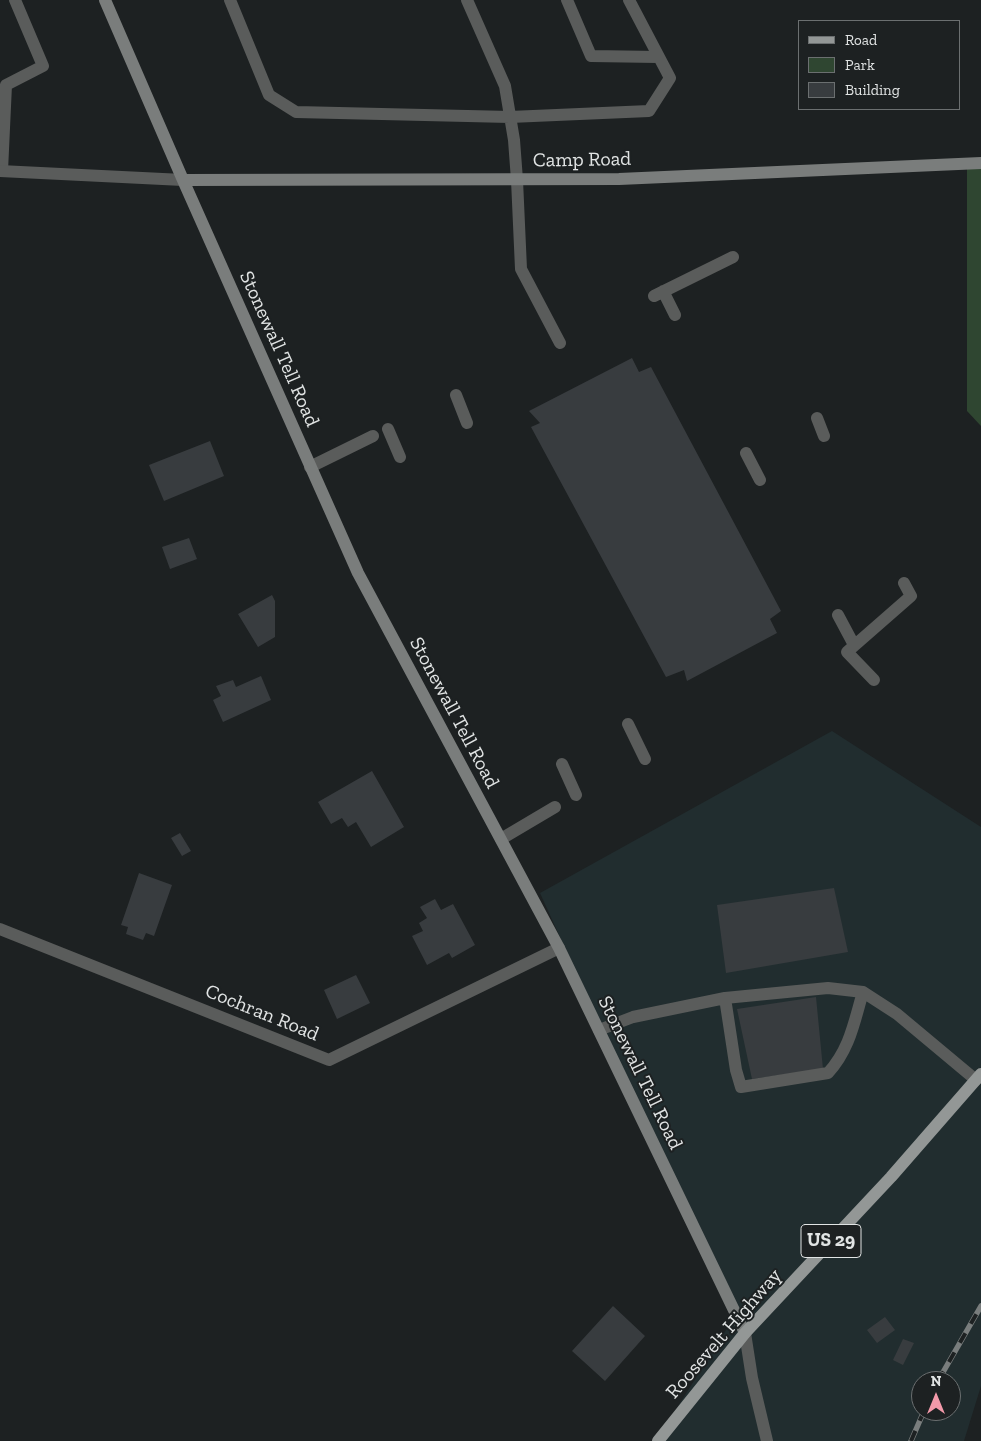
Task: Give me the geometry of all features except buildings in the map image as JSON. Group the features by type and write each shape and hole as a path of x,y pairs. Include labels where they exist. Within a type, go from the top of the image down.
{"main road":[{"name":"Roosevelt Highway","path":"658,1441 745,1334 891,1177 978,1077"}],"street":[{"path":"15,0 42,66 3,84 1,171 182,180"},
{"name":"Stonewall Tell Road","path":"105,0 182,180 358,573 559,948 745,1334 752,1378 767,1441"},
{"path":"230,0 269,95 296,112 510,117 649,111 670,78 629,0"},
{"path":"467,0 505,86 517,180 521,269 560,343"},
{"path":"566,0 592,56 658,57"},
{"name":"Camp Road","path":"182,180 619,179 981,163"},
{"path":"675,315 659,294 733,257"},
{"path":"456,395 467,424"},
{"path":"817,418 824,436"},
{"path":"388,429 400,457"},
{"path":"310,467 373,436"},
{"path":"746,453 760,480"},
{"path":"874,680 847,652 911,596 904,583"},
{"path":"838,614 854,645"},
{"path":"628,724 644,759"},
{"path":"562,764 576,795"},
{"path":"501,839 555,806"},
{"name":"Cochran Road","path":"0,929 329,1060 559,948"},
{"path":"599,1030 633,1017 725,998 828,988 863,992 897,1014 978,1077"},
{"path":"725,998 736,1070 741,1087 828,1073 838,1062 847,1045 863,992"}],"shaded area":[{"path":"832,731 981,827 981,1386 964,1441 656,1441 733,1319 540,893"}],"green space":[{"path":"967,168 981,168 981,426 967,411"}],"railway":[{"path":"944,1371 981,1306"},
{"path":"911,1441 920,1421"}]}
